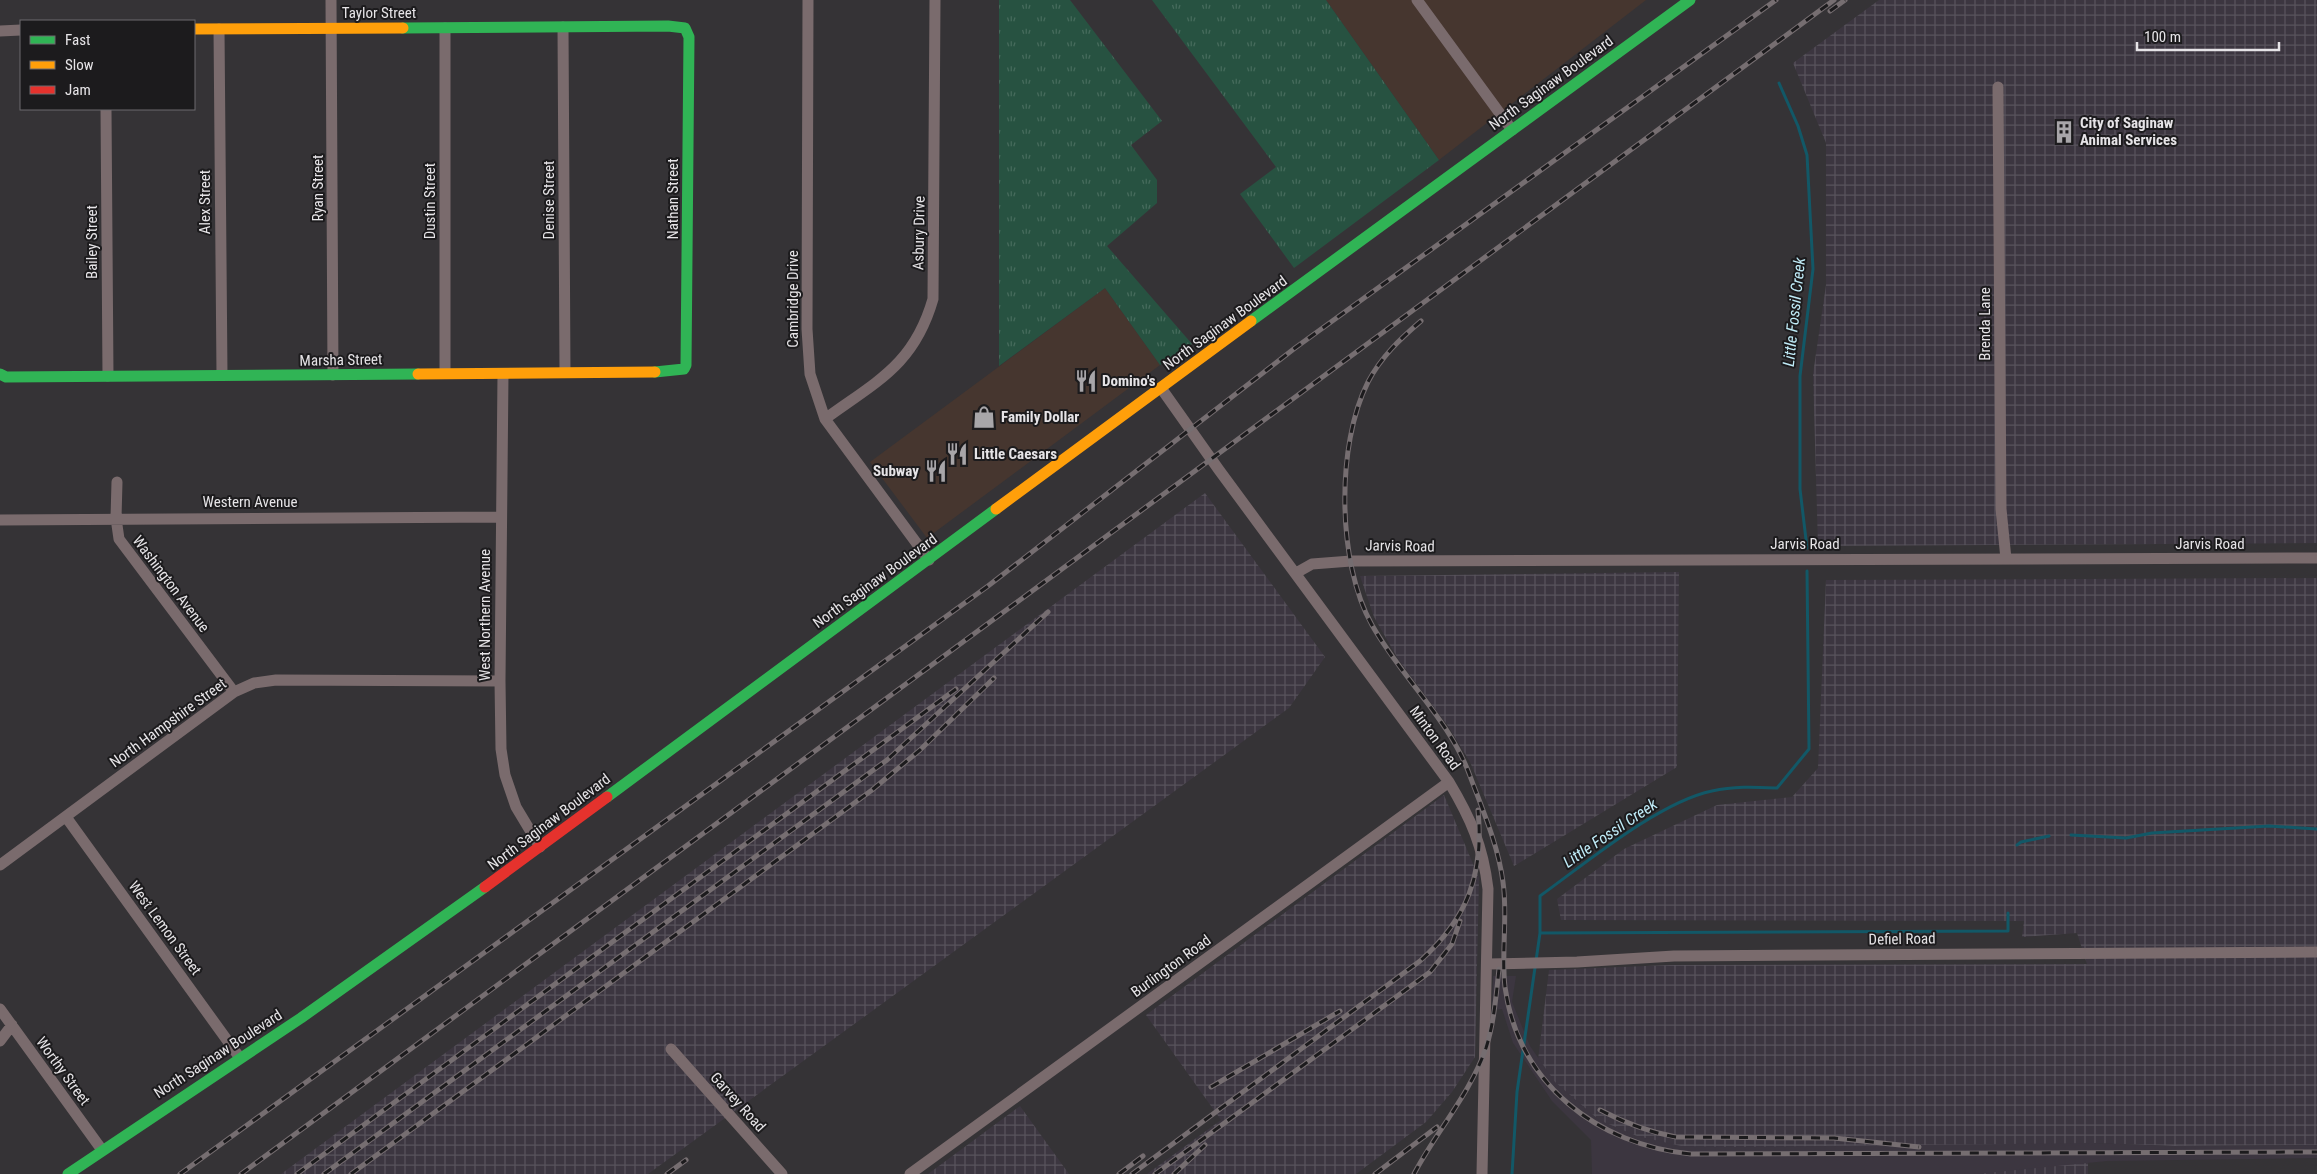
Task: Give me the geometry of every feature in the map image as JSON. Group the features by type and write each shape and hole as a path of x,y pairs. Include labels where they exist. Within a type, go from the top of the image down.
{"main road":[{"name":"North Saginaw Boulevard","path":"68,1174 457,908 1690,0"},
{"name":"Taylor Street","path":"195,29 678,26 684,28"},
{"name":"Nathan Street","path":"684,28 689,38 688,360 684,369"},
{"name":"Marsha Street","path":"0,374 6,377 503,374 672,372 684,369"}],"street":[{"name":"Ryan Street","path":"331,0 333,375"},
{"name":"Cambridge Drive","path":"808,0 808,347 813,387 825,419 929,560"},
{"name":"Asbury Drive","path":"825,419 895,369 920,335 933,299 935,0"},
{"path":"1417,0 1512,130"},
{"name":"Denise Street","path":"563,27 564,372"},
{"name":"Dustin Street","path":"445,28 445,373"},
{"name":"Alex Street","path":"219,29 222,375"},
{"path":"0,31 20,30"},
{"name":"Brenda Lane","path":"1998,87 2001,509 2006,542 2006,559"},
{"name":"Bailey Street","path":"106,110 108,376"},
{"name":"West Northern Avenue","path":"503,374 500,736 505,775 516,806 540,847"},
{"name":"Minton Road","path":"1161,388 1219,470 1449,782 1467,813 1480,843 1488,889 1488,964 1482,1174"},
{"name":"Washington Avenue","path":"117,482 116,518 119,539 234,692"},
{"name":"Western Avenue","path":"0,520 501,516"},
{"name":"Jarvis Road","path":"1296,574 1312,564 1351,560 2317,558"},
{"name":"North Hampshire Street","path":"0,865 234,692 254,683 276,680 500,681"},
{"name":"Burlington Road","path":"910,1174 1449,782"},
{"name":"West Lemon Street","path":"66,816 240,1058"},
{"name":"Defiel Road","path":"1488,964 1674,956 2317,952"},
{"name":"Worthy Street","path":"0,1009 102,1150"},
{"path":"0,1041 12,1025"},
{"name":"Garvey Road","path":"671,1049 782,1174"}],"shaded area":[{"path":"1326,0 1646,0 1439,160"},
{"path":"1879,0 2317,0 2317,543 1818,546 1813,374 1826,285 1826,143 1793,63"},
{"path":"1105,288 1160,365 927,538 870,462"},
{"path":"1205,493 1325,657 1289,708 648,1174 281,1174"},
{"path":"1679,572 1677,767 1514,866 1470,762 1448,726 1398,659 1374,617 1360,576"},
{"path":"2317,578 2317,1145 2173,1146 2088,1143 2088,1174 1796,1174 1649,1160 1536,1076 1549,970 1670,965 2087,964 2077,933 2022,937 2024,921 1561,920 1557,899 1624,849 1717,805 1792,797 1818,768 1826,580"},
{"path":"1444,795 1479,878 1475,1057 1452,1092 1426,1122 1356,1174 1147,1174 1221,1120 1146,1015"},
{"path":"1493,976 1516,976 1512,1002 1530,1046 1555,1082 1599,1120 1637,1136 1681,1146 2093,1143 2173,1146 2317,1145 2317,1158 2107,1161 1977,1174 1592,1174 1591,1140 1552,1101 1513,1043 1502,1009 1492,1010"},
{"path":"1020,1106 1069,1174 928,1174"}],"green space":[{"path":"999,0 1070,0 1162,121 1131,145 1157,180 1157,203 1107,246 1192,344 1160,365 1105,288 999,366"},
{"path":"1152,0 1326,0 1439,160 1294,268 1240,194 1276,167"}],"waterway":[{"name":"Little Fossil Creek","path":"1779,83 1798,126 1807,155 1813,269 1800,376 1800,489 1807,548"},
{"name":"Little Fossil Creek","path":"1512,1174 1517,1092 1540,933 1540,896 1623,835 1669,807 1691,797 1728,788 1777,788 1809,749 1807,571"},
{"path":"2071,835 2126,838 2152,833 2269,826 2317,829"},
{"path":"2017,845 2021,842 2049,836"},
{"path":"1540,933 2008,931 2008,913"}],"railway":[{"path":"180,1174 988,586 1295,348 1776,0"},
{"path":"241,1174 1834,0"},
{"path":"1830,11 1845,0"},
{"path":"1421,321 1398,342 1379,364 1368,382 1358,408 1350,438 1346,470 1345,504 1352,570 1360,599 1372,625 1397,663 1438,717 1461,756 1470,776 1490,828 1501,868 1505,908 1505,987 1513,1022 1526,1053 1545,1080 1568,1104 1595,1123 1625,1138 1657,1148 1691,1154 2317,1152"},
{"path":"324,1174 887,760 1048,612"},
{"path":"351,1174 872,790 920,750 994,678"},
{"path":"297,1174 956,689"},
{"path":"1132,1174 1420,961 1437,945 1461,911 1475,875 1478,855 1478,810"},
{"path":"1155,1174 1430,972 1452,944 1460,921"},
{"path":"1414,1174 1462,1097 1479,1065 1491,1029 1499,969"},
{"path":"1211,1087 1340,1011"},
{"path":"1600,1110 1637,1126 1676,1137 1834,1138 1919,1147"},
{"path":"1375,1174 1437,1127"},
{"path":"1174,1174 1205,1145"},
{"path":"1119,1174 1143,1156"},
{"path":"667,1174 686,1160"}],"traffic: fast":[{"path":"1251,321 1690,0"},
{"path":"403,28 668,26 685,28 689,37 686,365 684,369 655,372"},
{"path":"0,374 6,377 418,374"},
{"path":"607,797 996,509"},
{"path":"68,1174 301,1018 485,887"}],"traffic: slow":[{"path":"195,29 403,28"},
{"path":"996,509 1251,321"},
{"path":"418,374 655,372"}],"traffic: jam":[{"path":"485,887 607,797"}],"place":[{"name":"City of Saginaw Animal Services","path":"2064,132"},
{"name":"Domino's","path":"1086,381"},
{"name":"Family Dollar","path":"984,417"},
{"name":"Little Caesars","path":"957,454"},
{"name":"Subway","path":"936,471"}]}
